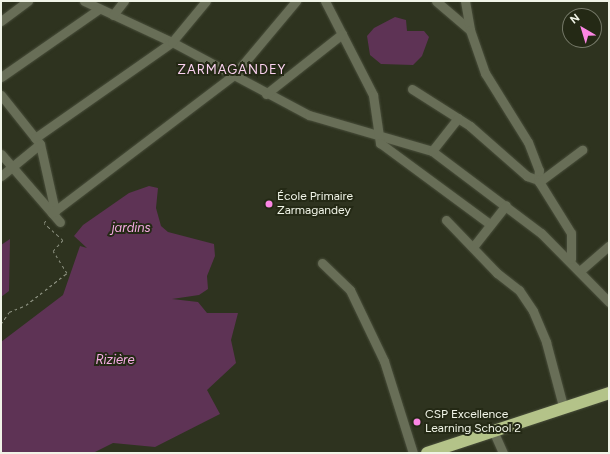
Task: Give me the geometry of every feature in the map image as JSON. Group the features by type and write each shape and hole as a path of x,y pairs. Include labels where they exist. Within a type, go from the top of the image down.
{"highway":[{"path":"427,453 563,406 609,393"},
{"path":"446,453 495,435 609,401"}],"street":[{"path":"1,21 28,1"},
{"path":"84,1 172,42 266,94 325,121 376,133 432,151 506,205 571,259 609,302"},
{"path":"113,15 124,1"},
{"path":"1,176 12,168 38,141 172,42 206,1"},
{"path":"54,212 234,75 296,1"},
{"path":"325,1 373,95 376,133 384,146 490,224"},
{"path":"436,1 470,30"},
{"path":"465,1 470,30 485,73 530,147 539,170 539,181 571,233 571,259"},
{"path":"1,77 99,9"},
{"path":"266,94 342,34"},
{"path":"412,89 458,118 527,176 539,181"},
{"path":"1,95 38,141 54,212"},
{"path":"432,151 458,118"},
{"path":"539,181 582,150"},
{"path":"1,154 12,168 54,212 60,222"},
{"path":"473,247 506,205"},
{"path":"446,220 496,273 519,290 533,311 546,342 563,406"},
{"path":"581,270 609,246"},
{"path":"322,263 350,290 384,361 413,453"},
{"path":"495,435 503,453"}],"path":[{"path":"1,324 9,312 26,305 66,273 53,251 63,240 44,223 54,212"}],"water":[{"path":"395,17 406,20 407,31 424,31 429,37 422,56 413,65 381,64 370,55 367,36 374,28"},
{"name":"Rizière","path":"149,186 158,188 156,208 161,226 168,232 214,244 215,256 207,276 208,289 199,295 172,299 198,302 207,313 238,313 231,340 236,363 207,390 220,414 155,447 113,443 93,453 1,453 1,342 63,295 80,246 87,248 74,236 83,225 129,193"},
{"path":"10,239 9,291 1,297 1,245"}],"place":[{"name":"École Primaire Zarmagandey","path":"269,204"},
{"name":"CSP Excellence Learning School 2","path":"417,422"}],"district":[{"name":"ZARMAGANDEY","path":"232,70"}],"water label":[{"name":"jardins","path":"131,228"}]}
